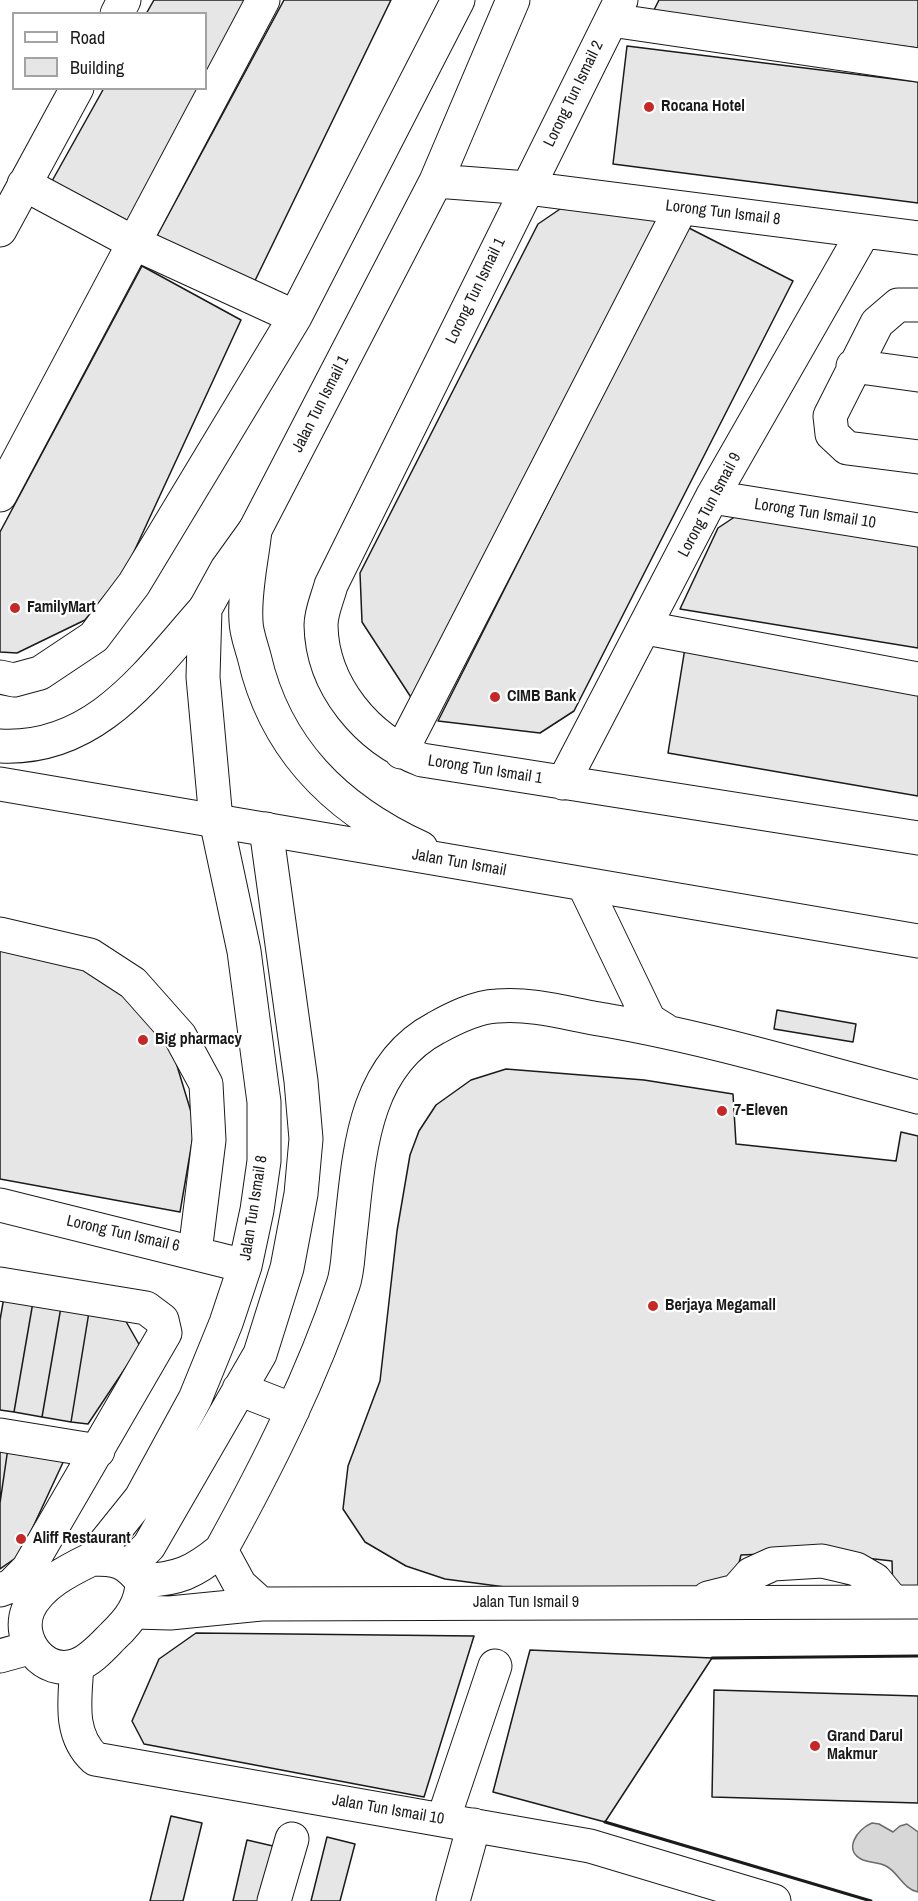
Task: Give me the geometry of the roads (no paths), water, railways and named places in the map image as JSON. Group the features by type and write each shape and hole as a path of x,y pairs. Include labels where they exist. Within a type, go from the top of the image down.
{"street":[{"path":"0,495 136,244 263,0"},
{"path":"0,677 14,680 40,673 94,637 134,584 295,317 458,0"},
{"name":"Jalan Tun Ismail 1","path":"216,820 203,677 206,609 227,569 255,530 436,182 513,0"},
{"path":"616,10 918,64"},
{"name":"Lorong Tun Ismail 2","path":"527,188 616,10"},
{"path":"0,230 76,90"},
{"name":"Lorong Tun Ismail 8","path":"436,182 527,188 918,238"},
{"path":"24,184 136,244 295,317"},
{"name":"Lorong Tun Ismail 1","path":"527,188 331,585 321,624 329,669 344,697 367,726 401,752 422,760 918,838"},
{"path":"401,752 681,208"},
{"name":"Lorong Tun Ismail 9","path":"563,783 646,628 712,497 864,231"},
{"path":"918,305 898,305 877,323 853,366 830,416 832,434 847,448 918,458"},
{"path":"853,366 918,375"},
{"name":"Lorong Tun Ismail 10","path":"712,497 918,531"},
{"path":"255,530 246,621 258,675 282,733 310,770 335,795 405,841 452,862"},
{"path":"0,746 56,741 110,712 206,609"},
{"path":"646,628 918,679"},
{"name":"Jalan Tun Ismail","path":"0,784 918,941"},
{"name":"Jalan Tun Ismail 8","path":"92,1559 141,1498 195,1399 226,1323 245,1266 264,1161 264,1102 244,951 216,820"},
{"path":"0,1284 146,1308 162,1320 165,1333 98,1451 38,1578 28,1611 26,1635 15,1652 59,1666 77,1665 104,1645 135,1586 149,1546 260,1354 287,1268 302,1194 306,1139 301,1081 266,829"},
{"path":"584,885 649,1020 665,1030"},
{"path":"0,934 90,955 133,983 180,1036 206,1084 209,1140 195,1252"},
{"path":"135,1586 174,1579 200,1568 222,1550 293,1410 344,1282 360,1151 367,1120 386,1073 397,1058 428,1032 464,1015 494,1006 521,1006 665,1030 918,1097"},
{"name":"Lorong Tun Ismail 6","path":"0,1205 245,1266"},
{"path":"239,1389 293,1410"},
{"path":"0,1435 98,1451"},
{"path":"222,1550 240,1585 261,1604"},
{"path":"0,1590 38,1578 54,1579 92,1559 115,1559 135,1586"},
{"name":"Jalan Tun Ismail 9","path":"135,1586 170,1613 261,1604 906,1602"},
{"name":"Jalan Tun Ismail 10","path":"77,1665 75,1696 77,1733 83,1747 95,1759 590,1846 697,1890 774,1901"},
{"path":"453,1901 459,1823 495,1666"},
{"path":"274,1901 292,1839"}],"place":[{"name":"Rocana Hotel","path":"649,107"},
{"name":"FamilyMart","path":"15,608"},
{"name":"CIMB Bank","path":"495,697"},
{"name":"Big pharmacy","path":"143,1040"},
{"name":"7-Eleven","path":"722,1111"},
{"name":"Berjaya Megamall","path":"653,1306"},
{"name":"Aliff Restaurant","path":"21,1539"},
{"name":"Grand Darul Makmur","path":"815,1746"}]}
